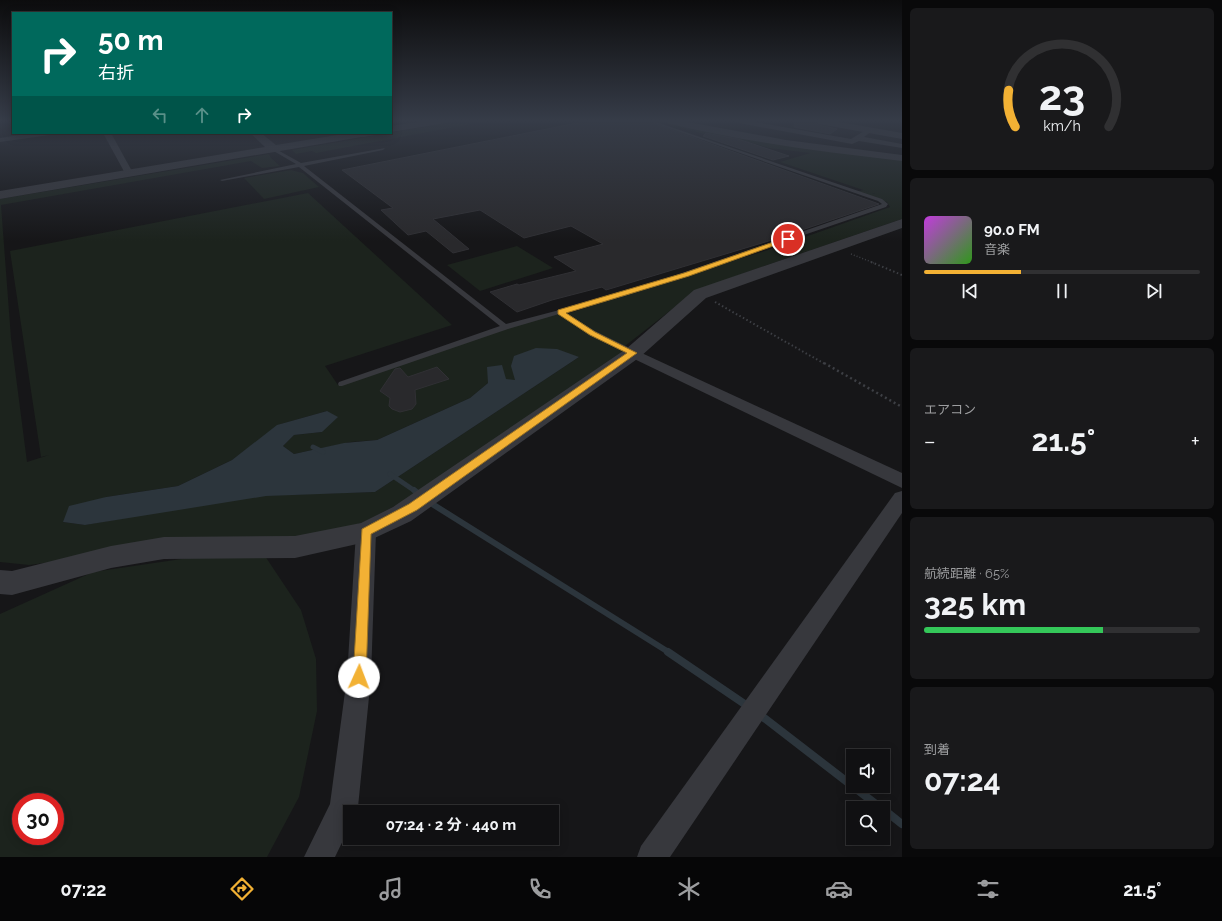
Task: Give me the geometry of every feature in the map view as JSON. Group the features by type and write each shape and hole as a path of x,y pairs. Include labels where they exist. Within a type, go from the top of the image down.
{"street":[{"path":"122,161 129,173"},
{"path":"0,195 202,161"},
{"path":"0,582 12,583 111,557 164,548 295,547 366,532 413,507 633,353 700,294 902,223"},
{"path":"633,353 902,481"},
{"path":"652,857 902,498"},
{"path":"319,857 344,807 359,677 366,532"}],"lane":[{"path":"293,161 505,327"},
{"path":"222,180 321,161"},
{"path":"342,384 505,327 687,274 875,210 884,206 885,204 880,200 766,161"},
{"path":"560,312 592,333 633,353"}],"path":[{"path":"834,247 902,275"},
{"path":"700,294 902,407"}],"shaded area":[{"path":"227,161 274,161 280,166 262,168 251,161 1,205 11,338 27,462 49,455 41,457 10,251 308,193 452,325 325,366 338,385 461,342 560,312 564,315 660,283 768,250 890,207 887,202 857,192 863,190 875,194 780,162 902,161 902,219 747,272 694,292 625,346 592,333 626,352 441,482 364,522 289,547 259,547 301,610 316,659 317,711 299,797 267,857 0,857 0,614 93,572 256,548 171,546 29,565 0,562 0,199","holes":["579,357 375,492 246,496 85,525 63,522 106,497 178,486 232,460 281,424 327,411 322,432 294,435 283,446 294,454 351,442 377,440 470,398 488,383 515,380"]},
{"path":"291,170 303,173 319,187 264,199 244,178"},
{"path":"517,246 553,268 480,291 447,265"},
{"path":"536,348 557,349 579,357 375,492 266,496 85,525 63,522 69,506 106,497 178,486 232,460 277,425 327,411 338,417 322,432 294,435 283,446 294,454 344,443 377,440 470,398 488,383 487,367 502,365 506,379 515,380 511,366 514,356"}],"building":[{"path":"387,161 759,161 879,204 772,240 606,290 602,287 552,300 517,312 490,292 517,284 519,285 576,271 554,257 603,244 571,226 524,238 480,210 433,219 469,249 453,253 426,231 408,235 381,210 393,208 342,170"},
{"path":"437,367 449,379 415,390 416,404 412,409 400,412 392,409 389,406 390,398 380,391 395,369 400,368 408,377"}],"waterway":[{"path":"313,447 323,452"},
{"path":"390,474 415,491"},
{"path":"414,490 420,495"},
{"path":"429,502 670,653"},
{"path":"668,652 749,707"},
{"path":"759,714 872,801"},
{"path":"890,815 902,824"}],"route":[{"path":"359,677 366,532 413,507 633,353 592,333 560,312 626,294 788,239"}]}
